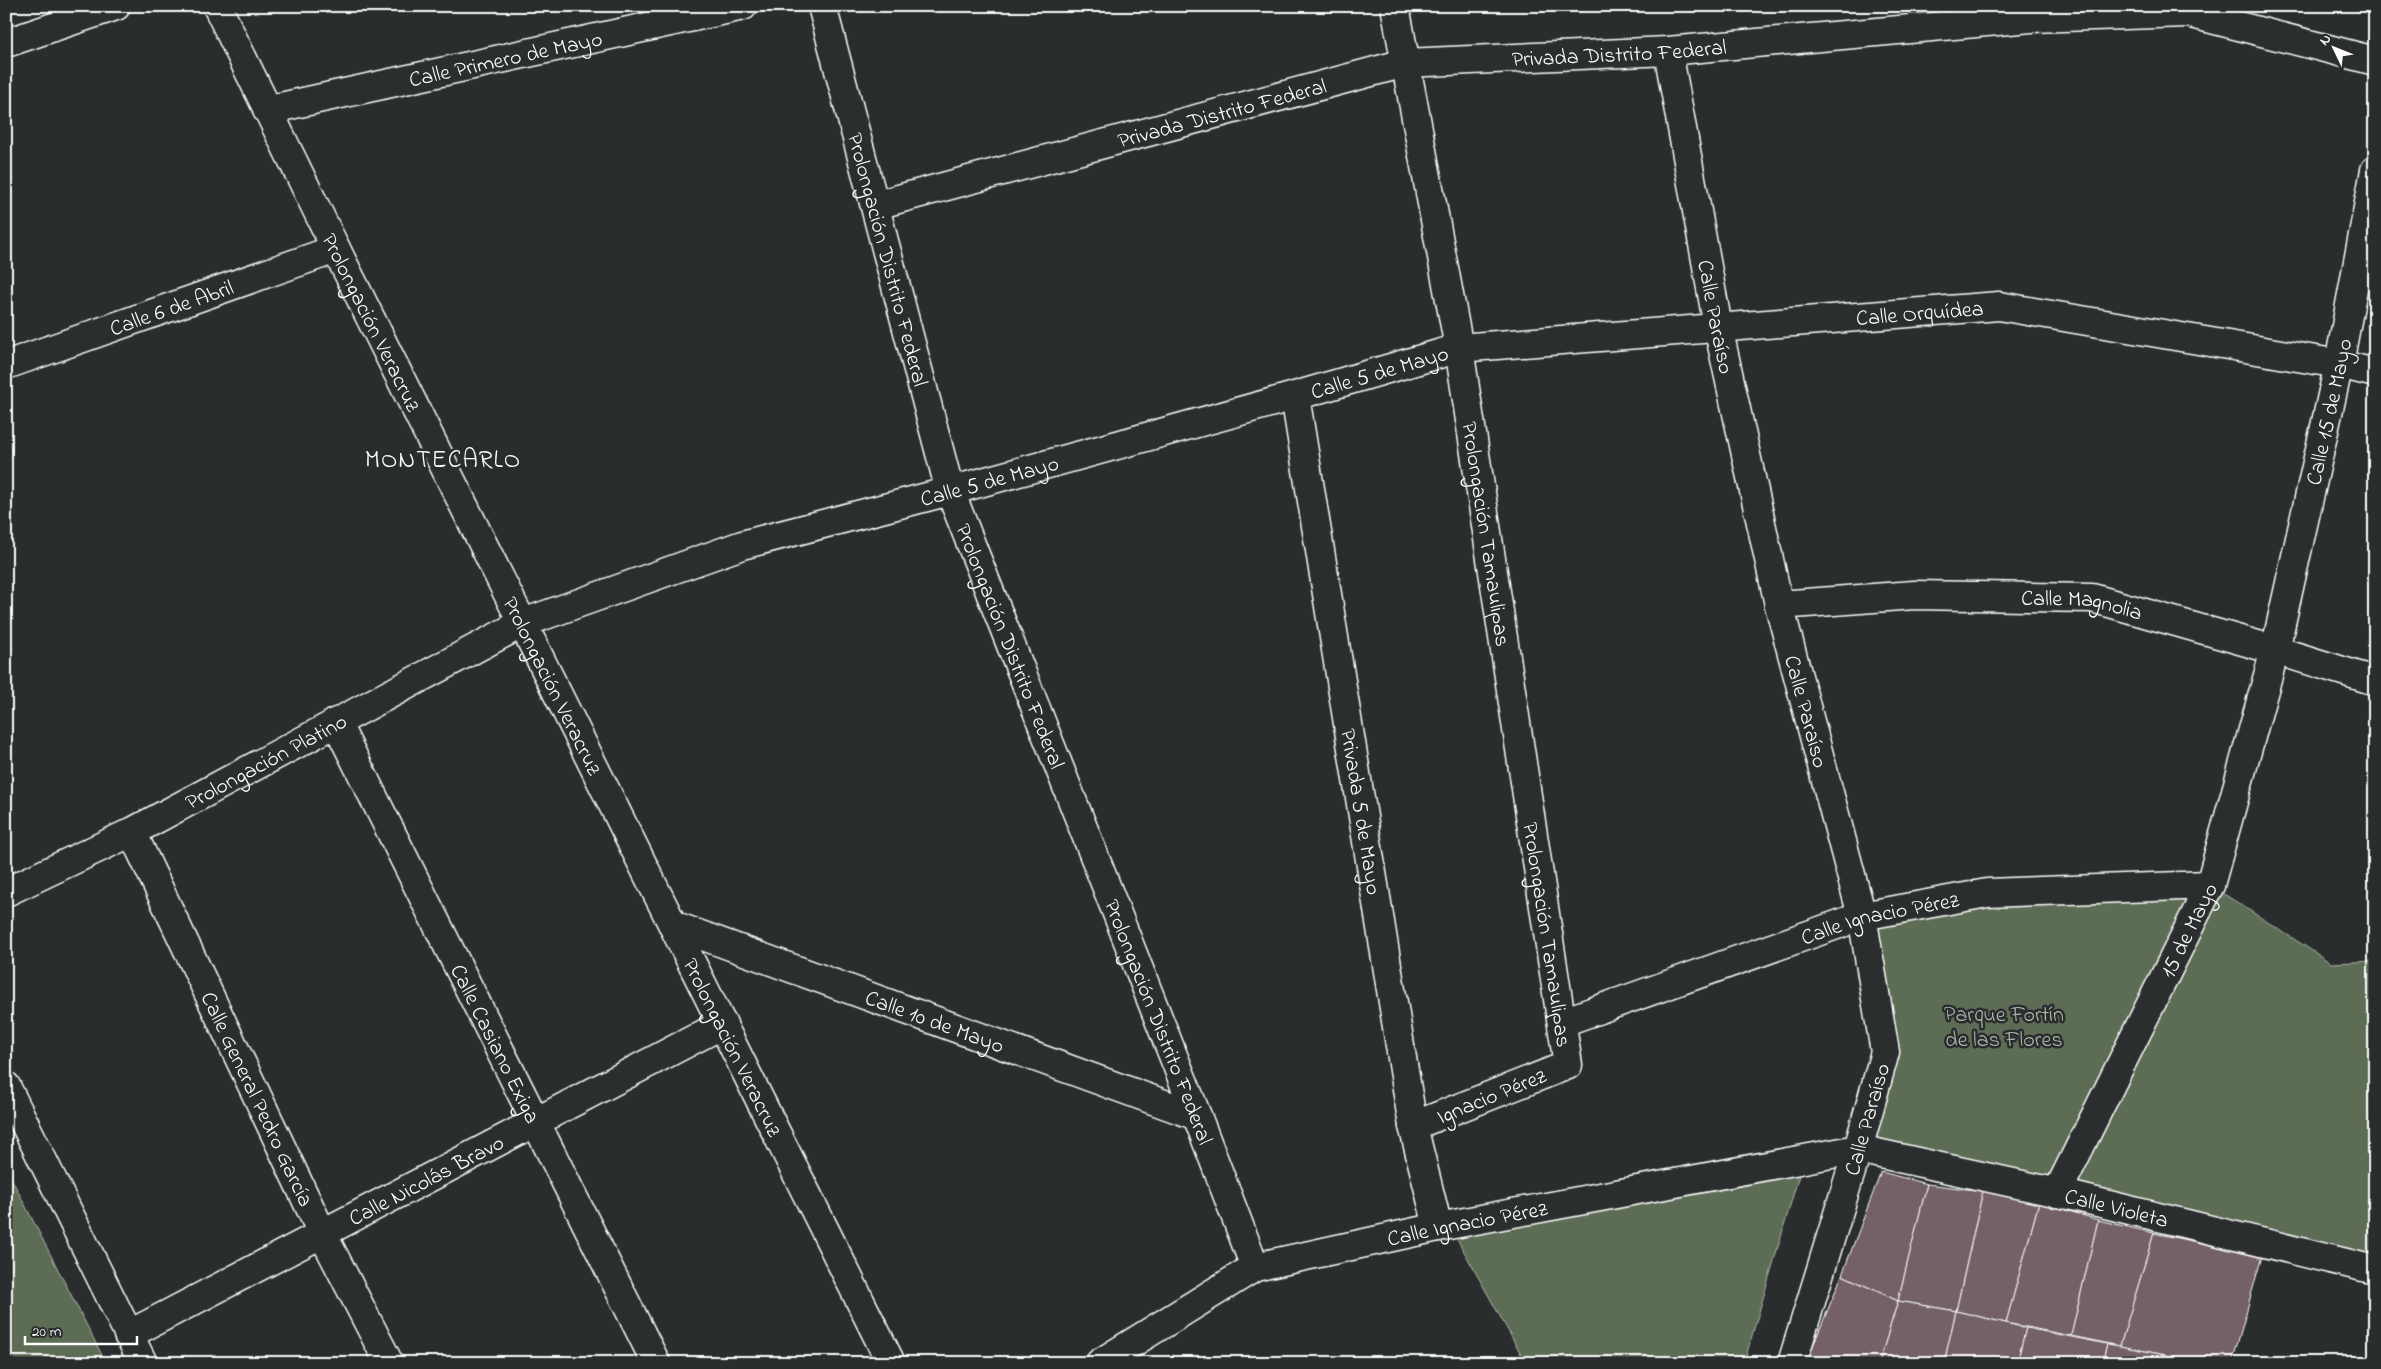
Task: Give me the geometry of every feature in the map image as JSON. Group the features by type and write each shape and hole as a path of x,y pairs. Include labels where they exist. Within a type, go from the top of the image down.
{"street":[{"path":"6,43 116,6"},
{"name":"Prolongación Veracruz","path":"217,6 336,249 891,1363"},
{"name":"Calle Primero de Mayo","path":"267,110 743,6"},
{"name":"Prolongación Distrito Federal","path":"822,6 950,491 1255,1267"},
{"name":"Prolongación Tamaulipas","path":"1396,6 1459,348 1568,1064"},
{"name":"Privada Distrito Federal","path":"876,205 1405,63 1668,51 2031,12 2188,13 2375,61"},
{"name":"Calle Paraíso","path":"1668,51 1718,327 1779,605 1862,916 1885,1052 1858,1148 1792,1363"},
{"name":"Calle 15 de Mayo","path":"2276,650 2339,364 2375,170"},
{"name":"Calle 6 de Abril","path":"6,365 336,249"},
{"name":"Calle Orquídea","path":"1459,348 1999,306 2339,364 2375,373"},
{"name":"Calle 5 de Mayo","path":"522,623 742,545 950,491 1295,396 1459,348"},
{"name":"Privada 5 de Mayo","path":"1295,396 1413,1126 1438,1227"},
{"name":"Calle Magnolia","path":"1779,605 1914,595 2092,598 2276,650 2375,681"},
{"name":"Prolongación Platino","path":"6,892 132,832 522,623"},
{"name":"15 de Mayo","path":"2057,1193 2210,885 2276,650"},
{"name":"Calle Casiano Exiga","path":"336,722 656,1363"},
{"name":"Calle General Pedro García","path":"132,832 322,1233 389,1363"},
{"name":"Calle Ignacio Pérez","path":"1562,1022 1862,916 1987,893 2210,885"},
{"name":"Calle 10 de Mayo","path":"673,925 1197,1116"},
{"name":"Calle Nicolás Bravo","path":"128,1335 723,1024"},
{"name":"Ignacio Pérez","path":"1413,1126 1568,1064"},
{"path":"6,1086 143,1363"},
{"name":"Calle Ignacio Pérez","path":"1100,1363 1255,1267 1438,1227 1858,1148"},
{"name":"Calle Violeta","path":"1858,1148 2057,1193 2375,1270"}],"green space":[{"name":"Parque Fortín de las Flores","path":"2210,885 2331,963 2375,961 2375,1270 2057,1193 1858,1149 1885,1052 1862,916"},
{"path":"1804,1158 1744,1363 1526,1363 1456,1237"},
{"path":"6,1168 106,1363 6,1363"}],"building":[{"path":"1881,1172 1927,1184 1898,1301 1842,1275"},
{"path":"1927,1184 1983,1191 1956,1311 1898,1301"},
{"path":"1983,1191 2039,1202 2006,1323 1956,1311"},
{"path":"2039,1202 2098,1220 2071,1336 2006,1323"},
{"path":"2098,1220 2154,1233 2120,1346 2071,1336"},
{"path":"2154,1233 2262,1256 2232,1363 2205,1363 2120,1346"},
{"path":"1842,1275 1898,1301 1879,1363 1806,1363"},
{"path":"1898,1301 1956,1311 1944,1363 1879,1363"},
{"path":"1956,1311 2026,1328 2017,1363 1944,1363"},
{"path":"2026,1328 2107,1344 2102,1363 2017,1363"},
{"path":"2107,1344 2120,1346 2205,1363 2102,1363"}],"district":[{"name":"MONTECARLO","path":"443,458"}]}
